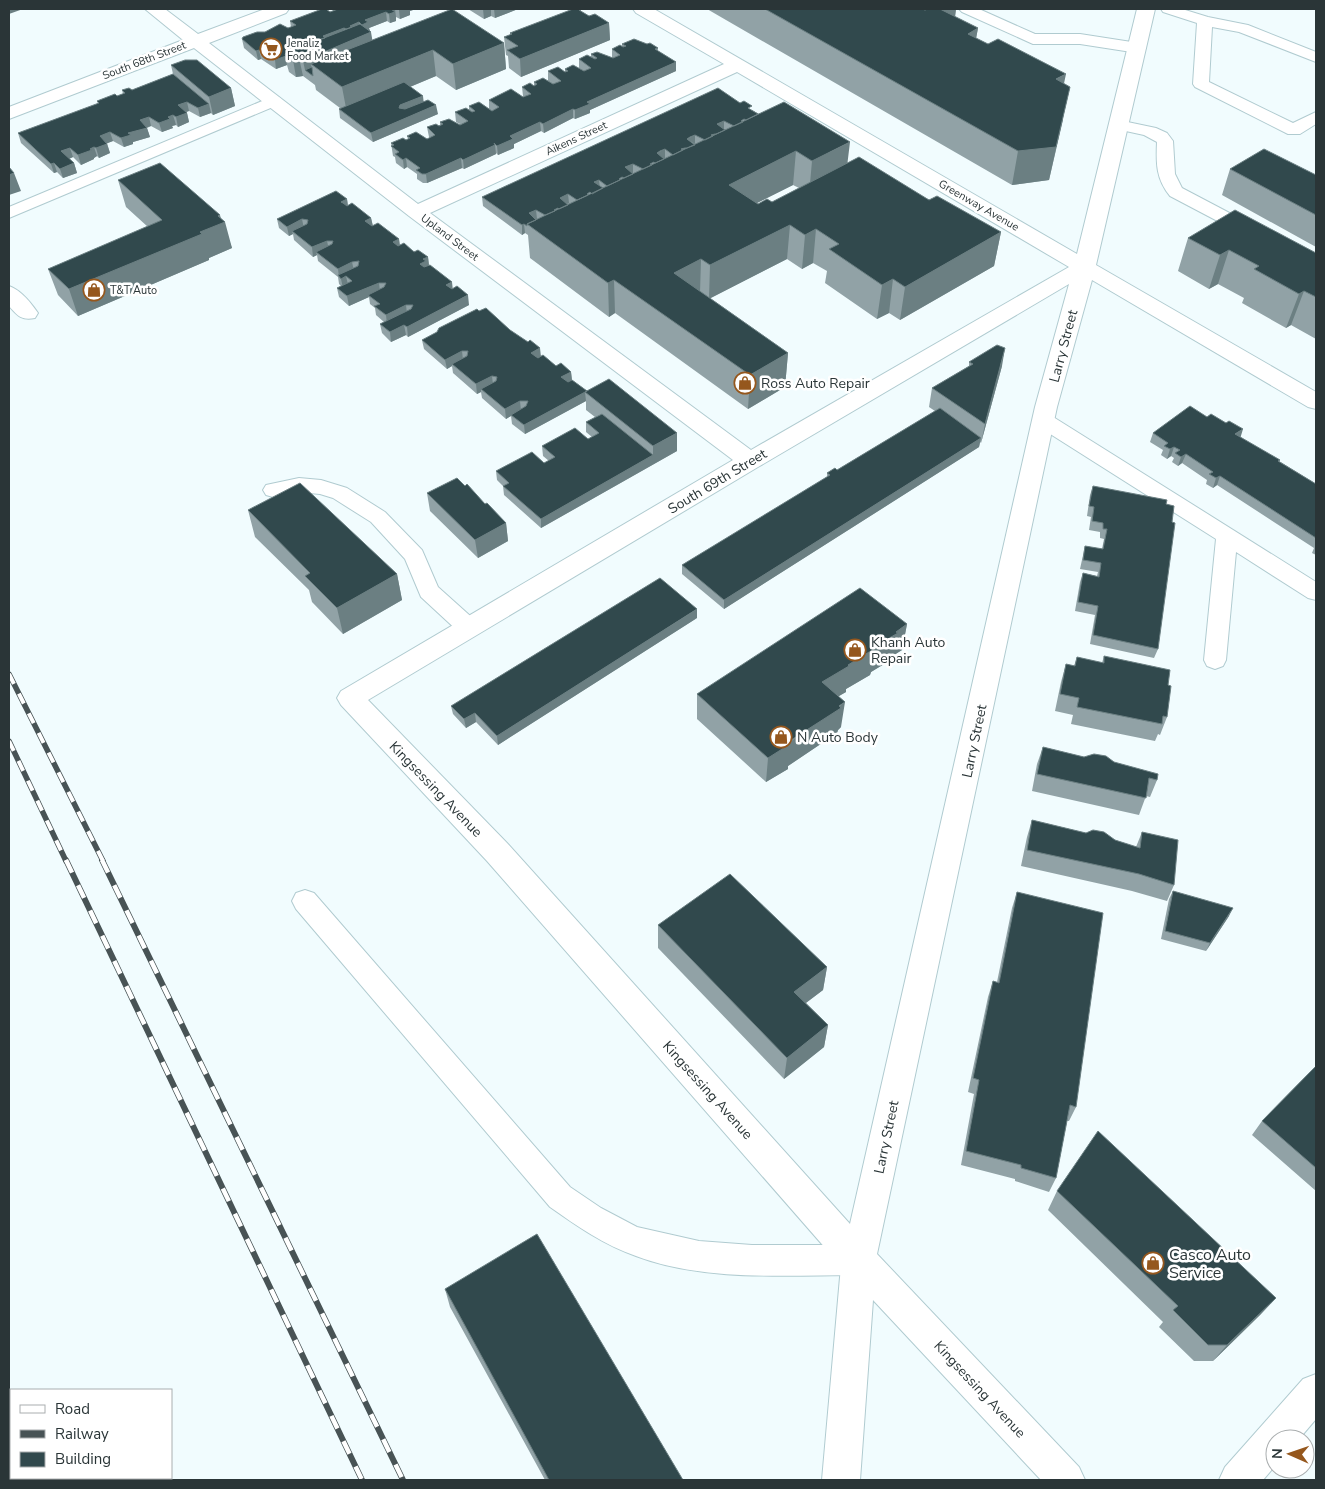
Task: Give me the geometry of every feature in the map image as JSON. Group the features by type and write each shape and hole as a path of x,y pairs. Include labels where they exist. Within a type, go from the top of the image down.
{"street":[{"name":"Upland Street","path":"154,9 416,212 750,461"},
{"name":"South 68th Street","path":"9,113 280,9"},
{"name":"Greenway Avenue","path":"642,9 1316,402"},
{"name":"Larry Street","path":"841,1480 859,1260 1043,420 1085,266 1146,9"},
{"name":"Aikens Street","path":"416,212 737,65"},
{"name":"South 69th Street","path":"350,698 750,461 1085,266"},
{"path":"9,293 27,313"},
{"name":"Kingsessing Avenue","path":"350,698 497,852 859,1260 1066,1480"},
{"path":"1238,1480 1316,1392"}],"lane":[{"path":"967,9 1033,39 1080,39 1138,48"},
{"path":"1168,9 1205,21 1243,28 1316,58"},
{"path":"1205,21 1201,84 1294,130 1316,117"},
{"path":"9,213 274,101"},
{"path":"1118,125 1150,131 1163,137 1165,141 1166,176 1171,187 1176,192 1264,238"},
{"path":"1043,420 1316,592"},
{"path":"273,490 299,485 321,487 340,492 378,517 414,555 429,591 468,628"},
{"path":"1215,660 1227,536"},
{"path":"305,901 560,1197 607,1228 646,1245 728,1259 859,1260"}],"building":[{"path":"322,9 330,12 338,9 391,9 395,12 389,14 386,12 365,20 368,22 362,25 359,22 350,26 352,27 323,36 325,38 316,39 303,46 288,50 290,51 285,54 286,56 275,60 259,50 256,51 242,39 257,32 265,32 280,24 288,28 296,25 290,21"},
{"path":"452,9 504,43 453,64 433,50 342,87 311,64"},
{"path":"573,9 581,9 579,10 589,16 595,14 609,23 520,59 507,50 518,46 504,37 512,34 510,33"},
{"path":"765,9 940,9 978,28 968,34 988,44 998,39 1066,74 1056,79 1070,87 1056,147 1018,151"},
{"path":"360,24 371,32 303,61 299,58 293,60 285,54 288,52"},
{"path":"634,39 647,44 650,43 658,48 655,49 676,62 587,102 590,104 575,110 573,109 543,124 540,122 510,136 513,139 497,146 494,143 495,145 463,160 461,158 426,174 416,170 420,168 406,158 403,160 395,154 399,152 391,146 394,145 391,143 403,138 406,140 410,138 407,136 416,132 427,139 435,135 427,127 436,124 439,126 443,124 440,122 449,119 460,125 468,121 455,112 466,108 472,112 475,111 469,106 479,102 492,111 499,107 489,100 511,89 523,97 531,94 522,87 530,83 534,86 537,84 534,82 543,78 553,84 561,81 548,71 558,67 565,72 568,71 565,69 573,65 584,71 591,68 579,59 587,55 595,59 597,58 591,54 597,52 613,58 620,55 612,49 620,45 626,46 622,44"},
{"path":"185,60 197,60 231,88 209,97 171,65"},
{"path":"312,67 313,76 305,70"},
{"path":"173,74 209,104 198,108 187,102 178,105 187,113 176,117 173,115 168,117 170,119 159,123 149,117 140,120 147,128 128,133 131,135 121,138 110,132 100,136 107,144 94,147 90,149 92,150 78,155 70,148 61,151 74,163 60,169 54,163 51,164 18,133 99,103 97,101 115,94 117,96 125,93 122,90 129,88 132,90"},
{"path":"404,82 423,96 400,105 399,108 405,109 428,100 436,105 371,133 339,109"},
{"path":"718,88 740,103 744,101 752,106 748,108 758,114 746,120 744,119 741,121 743,122 734,126 724,121 717,124 725,130 711,135 713,136 705,140 695,135 690,137 687,139 695,145 681,149 683,150 673,155 665,149 660,151 657,153 664,159 654,162 643,169 633,164 625,167 633,174 622,177 620,180 607,186 599,180 594,182 603,188 592,194 590,192 588,195 577,200 568,194 560,198 568,205 545,215 536,210 529,213 536,220 527,224 527,226 522,225 482,197"},
{"path":"784,102 850,142 812,161 796,151 729,185 758,204 767,199 772,202 859,157 929,200 937,196 1001,232 905,287 893,279 882,285 829,249 839,244 816,229 805,235 790,225 710,265 701,259 674,273 788,353 750,375 614,280 608,283 527,224"},
{"path":"1264,149 1316,175 1316,215 1230,169"},
{"path":"160,163 220,215 218,216 225,222 200,232 202,234 69,289 48,269 162,220 118,180"},
{"path":"9,167 14,173 9,175"},
{"path":"336,191 347,199 341,202 347,206 352,203 371,218 365,221 372,226 378,223 399,239 393,242 398,246 404,243 414,252 418,250 428,257 423,259 426,261 420,264 424,267 430,265 452,282 446,285 452,289 457,286 468,295 407,327 404,325 390,332 380,324 411,309 413,305 406,305 386,315 374,306 380,304 368,295 384,287 386,283 379,283 347,296 337,288 352,281 346,276 341,279 338,275 358,266 359,261 352,262 338,269 316,252 332,244 333,241 327,241 312,247 292,231 307,224 308,220 302,219 287,227 277,219"},
{"path":"1235,210 1316,253 1316,297 1304,291 1299,294 1254,269 1259,266 1229,250 1220,255 1188,238"},
{"path":"486,308 510,330 528,342 530,340 540,348 531,353 538,358 543,355 556,366 561,363 571,372 561,377 568,382 572,380 587,391 524,425 511,415 526,406 528,401 520,401 505,409 481,389 496,381 497,377 492,376 476,384 452,364 467,356 468,351 462,351 445,360 422,340 437,332 439,328 477,309 479,311"},
{"path":"997,345 1005,348 985,424 932,388 973,364 969,362"},
{"path":"609,379 677,433 653,446 585,392"},
{"path":"1190,406 1207,417 1211,414 1226,423 1229,421 1243,429 1235,434 1280,460 1278,461 1316,484 1316,538 1220,476 1216,478 1209,474 1213,472 1186,454 1181,457 1175,453 1180,450 1164,446 1168,443 1153,433"},
{"path":"940,408 981,438 724,600 682,565 830,475 827,473 835,468 837,470"},
{"path":"602,414 653,455 541,519 503,486 509,483 496,471 532,452 544,463 555,457 542,446 575,428 588,439 599,433 586,422"},
{"path":"457,478 465,486 467,484 506,523 475,540 427,493"},
{"path":"300,483 397,574 337,608 305,576 310,573 248,510"},
{"path":"1093,486 1167,500 1166,504 1174,506 1172,522 1175,523 1158,649 1093,635 1098,606 1078,602 1083,573 1099,577 1101,563 1083,560 1085,546 1103,549 1107,529 1103,529 1103,523 1092,521 1094,507 1089,506"},
{"path":"660,578 697,609 497,736 475,713 464,719 451,706"},
{"path":"860,588 907,624 896,632 898,633 822,682 845,702 839,706 841,708 788,742 790,744 768,758 697,694"},
{"path":"1104,656 1170,670 1168,685 1171,686 1167,717 1163,716 1162,724 1077,707 1079,698 1060,694 1066,664 1075,666 1077,657 1104,663"},
{"path":"1043,747 1084,757 1094,754 1106,756 1114,762 1158,774 1157,780 1149,778 1146,798 1037,774"},
{"path":"1032,820 1086,833 1093,830 1104,832 1115,840 1140,848 1142,832 1178,840 1174,885 1139,874 1027,850"},
{"path":"730,874 827,967 794,992 828,1025 787,1058 658,925"},
{"path":"1173,891 1233,908 1210,943 1165,931"},
{"path":"1017,892 1103,913 1076,1107 1070,1105 1056,1178 1021,1168 1021,1165 966,1151 979,1080 973,1078 993,981 999,983"},
{"path":"1316,1066 1316,1168 1262,1121"},
{"name":"Casco Auto Service","path":"1098,1131 1276,1298 1227,1345 1208,1345 1173,1310 1178,1306 1057,1191"},
{"path":"537,1234 683,1480 549,1480 445,1289"}],"railway":[{"path":"9,674 103,861"},
{"path":"9,741 66,861"},
{"path":"66,860 362,1480"},
{"path":"102,860 403,1480"}],"place":[{"name":"Jenaliz Food Market","path":"271,49"},
{"name":"T&T Auto","path":"94,290"},
{"name":"Ross Auto Repair","path":"745,383"},
{"name":"Khanh Auto Repair","path":"855,650"},
{"name":"N Auto Body","path":"781,737"},
{"name":"Casco Auto Service","path":"1153,1263"}]}
